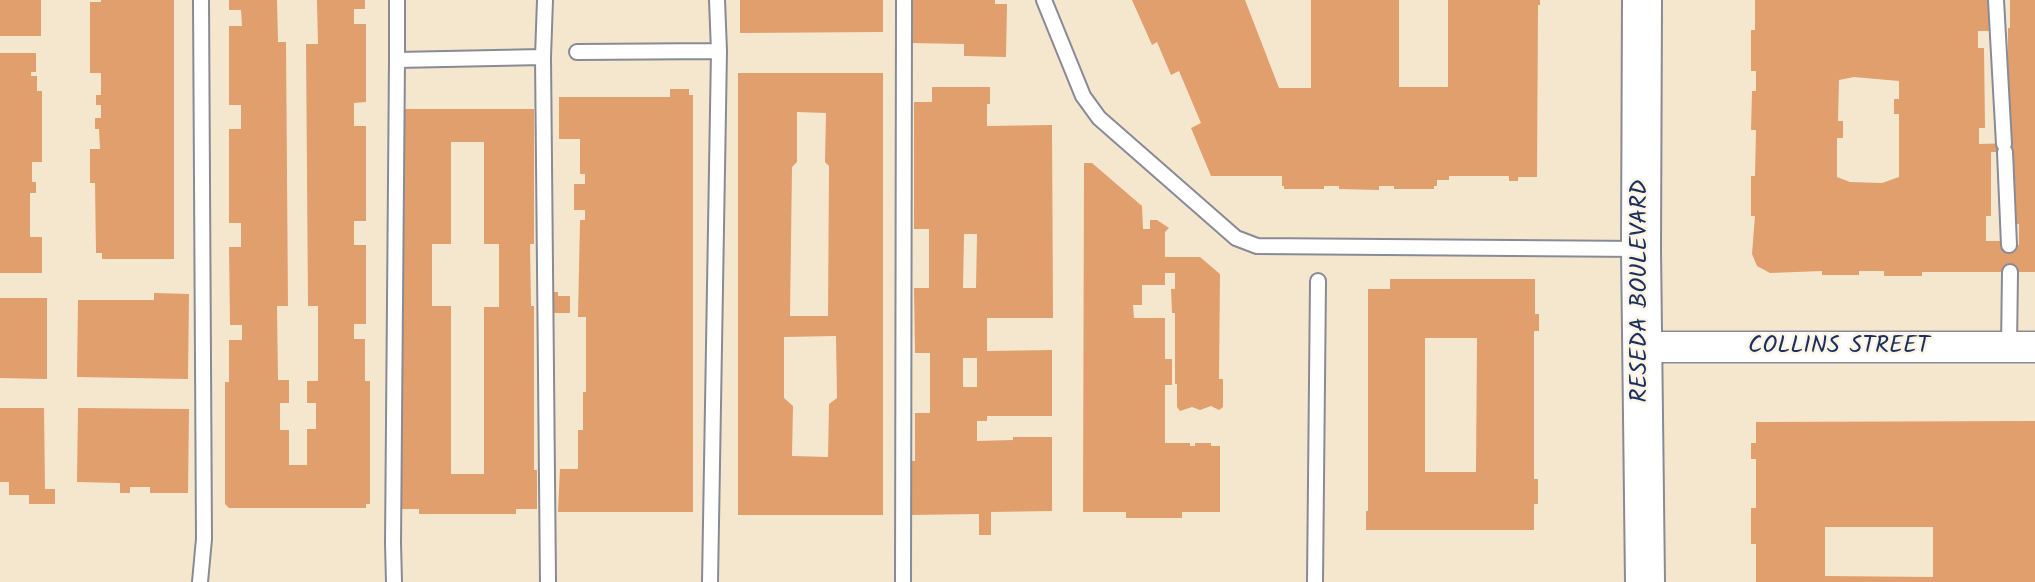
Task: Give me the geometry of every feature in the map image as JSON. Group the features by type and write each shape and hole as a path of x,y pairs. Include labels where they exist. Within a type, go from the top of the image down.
{"main road":[{"name":"RESEDA BOULEVARD","path":"1642,0 1641,249 1645,582"}],"street":[{"name":"COLLINS STREET","path":"1643,347 2022,347"}],"lane":[{"path":"200,582 204,539 201,0"},
{"path":"394,582 397,0"},
{"path":"545,0 543,57 548,582"},
{"path":"710,582 719,51 717,0"},
{"path":"903,582 904,0"},
{"path":"1044,0 1083,96 1099,118 1236,238 1257,246 1641,249"},
{"path":"1996,0 2009,245"},
{"path":"577,52 719,51"},
{"path":"397,60 543,57"},
{"path":"2010,272 2022,347"},
{"path":"1315,582 1318,281"}],"building":[{"path":"0,0 41,0 41,36 0,36"},
{"path":"174,0 174,259 102,259 102,253 96,253 95,183 90,183 90,149 100,149 99,129 95,129 95,118 101,118 101,105 96,105 96,95 101,95 101,73 90,73 90,2"},
{"path":"229,0 277,0 278,42 286,42 288,306 277,306 278,380 289,380 289,403 280,403 280,430 289,430 289,465 307,465 307,429 316,429 316,403 307,403 307,381 318,381 318,306 308,306 306,44 318,44 317,0 365,0 365,9 354,9 354,24 366,24 366,102 354,103 354,126 366,126 366,221 354,221 354,245 366,245 366,324 354,324 354,339 365,339 365,381 370,381 370,504 366,504 366,508 229,508 225,504 225,382 229,382 229,340 242,340 242,325 230,325 229,247 241,247 241,223 229,223 229,129 241,129 241,105 229,105 229,26 242,26 241,10 229,10"},
{"path":"740,0 883,0 883,32 740,33"},
{"path":"910,0 995,0 995,4 1007,4 1006,57 964,56 964,44 909,43"},
{"path":"1132,0 1245,0 1279,88 1311,88 1311,0 1399,0 1399,87 1448,87 1448,0 1540,0 1537,177 1518,177 1518,181 1509,181 1509,176 1449,176 1449,180 1437,180 1434,189 1394,189 1394,186 1379,186 1379,190 1339,189 1339,186 1324,186 1324,189 1284,189 1282,176 1211,176 1191,128 1201,123 1179,71 1171,75 1157,42 1152,45"},
{"path":"1755,0 1988,0 1989,31 1978,31 1978,48 1984,48 1985,128 1979,128 1979,144 2012,143 2012,129 2008,129 2010,0 2035,0 2035,272 1922,272 1922,276 1884,276 1884,271 1859,271 1859,275 1822,275 1822,271 1770,273 1757,266 1752,254 1755,216 1751,216 1751,176 1755,176 1756,130 1751,130 1752,91 1756,91 1756,71 1751,71 1751,30 1755,30","holes":["1854,77 1899,81 1899,99 1894,99 1894,114 1899,114 1899,177 1882,183 1850,182 1837,177 1837,138 1843,138 1843,121 1838,121 1839,80","1991,152 2011,152 2011,224 2019,224 2019,245 2001,245 2001,241 1986,241 1986,216 1991,216"]},
{"path":"0,53 36,53 36,72 31,72 31,76 37,76 37,91 42,91 42,162 32,162 32,182 36,182 36,193 30,193 30,237 42,237 42,273 0,273"},
{"path":"738,73 883,73 883,515 738,515","holes":["797,112 826,113 825,162 829,166 828,316 790,316 792,167 797,162","836,336 837,398 829,404 828,457 792,456 793,406 784,398 784,337"]},
{"path":"932,87 990,87 987,126 1052,125 1053,318 987,318 987,351 1052,350 1052,416 987,416 987,421 977,421 977,441 1052,437 1052,511 991,512 991,535 979,535 979,514 909,515 909,461 915,461 915,413 930,413 930,353 915,353 914,288 929,288 929,229 914,229 914,102 932,102","holes":["964,234 977,234 976,288 963,288","963,358 977,358 977,387 963,387"]},
{"path":"670,89 689,89 689,95 693,95 693,512 558,512 560,469 578,469 578,430 583,430 583,392 586,392 586,317 578,317 580,220 585,220 585,210 574,210 574,184 585,184 585,174 580,174 580,139 559,139 559,97 670,97"},
{"path":"401,109 534,109 534,244 530,244 531,306 534,306 534,470 537,470 537,509 516,509 516,514 419,514 419,509 398,509 398,471 401,471","holes":["451,142 484,142 484,244 499,244 499,307 484,307 484,474 451,474 451,306 432,306 432,244 451,244"]},
{"path":"1084,163 1092,163 1142,206 1143,229 1150,229 1150,220 1157,220 1169,228 1165,232 1165,257 1200,257 1220,274 1219,379 1223,379 1223,407 1219,410 1211,406 1200,410 1192,407 1180,411 1177,407 1175,313 1172,313 1171,289 1175,289 1175,273 1165,273 1165,285 1142,285 1142,305 1133,305 1134,318 1165,318 1165,359 1172,359 1172,385 1165,385 1165,443 1190,443 1190,446 1195,446 1195,443 1211,443 1211,446 1220,446 1220,512 1182,512 1182,518 1126,518 1126,512 1083,512"},
{"path":"1390,279 1535,279 1535,314 1539,314 1539,331 1534,331 1534,479 1538,479 1538,504 1534,504 1534,530 1366,530 1368,289 1390,289","holes":["1425,338 1477,338 1476,472 1425,472"]},
{"path":"553,292 558,292 558,296 570,296 570,313 553,313"},
{"path":"154,293 189,294 188,379 77,377 78,300 154,300"},
{"path":"0,298 47,298 47,379 0,378"},
{"path":"0,408 44,408 45,489 55,489 55,504 29,504 29,495 9,495 9,482 0,482"},
{"path":"78,408 189,409 188,493 150,493 150,487 130,487 130,493 120,493 120,483 77,482"},
{"path":"2035,421 2035,582 1756,582 1756,544 1751,544 1751,508 1756,508 1756,459 1751,459 1751,443 1756,443 1756,422","holes":["1825,527 1933,527 1933,577 1825,576"]}]}
